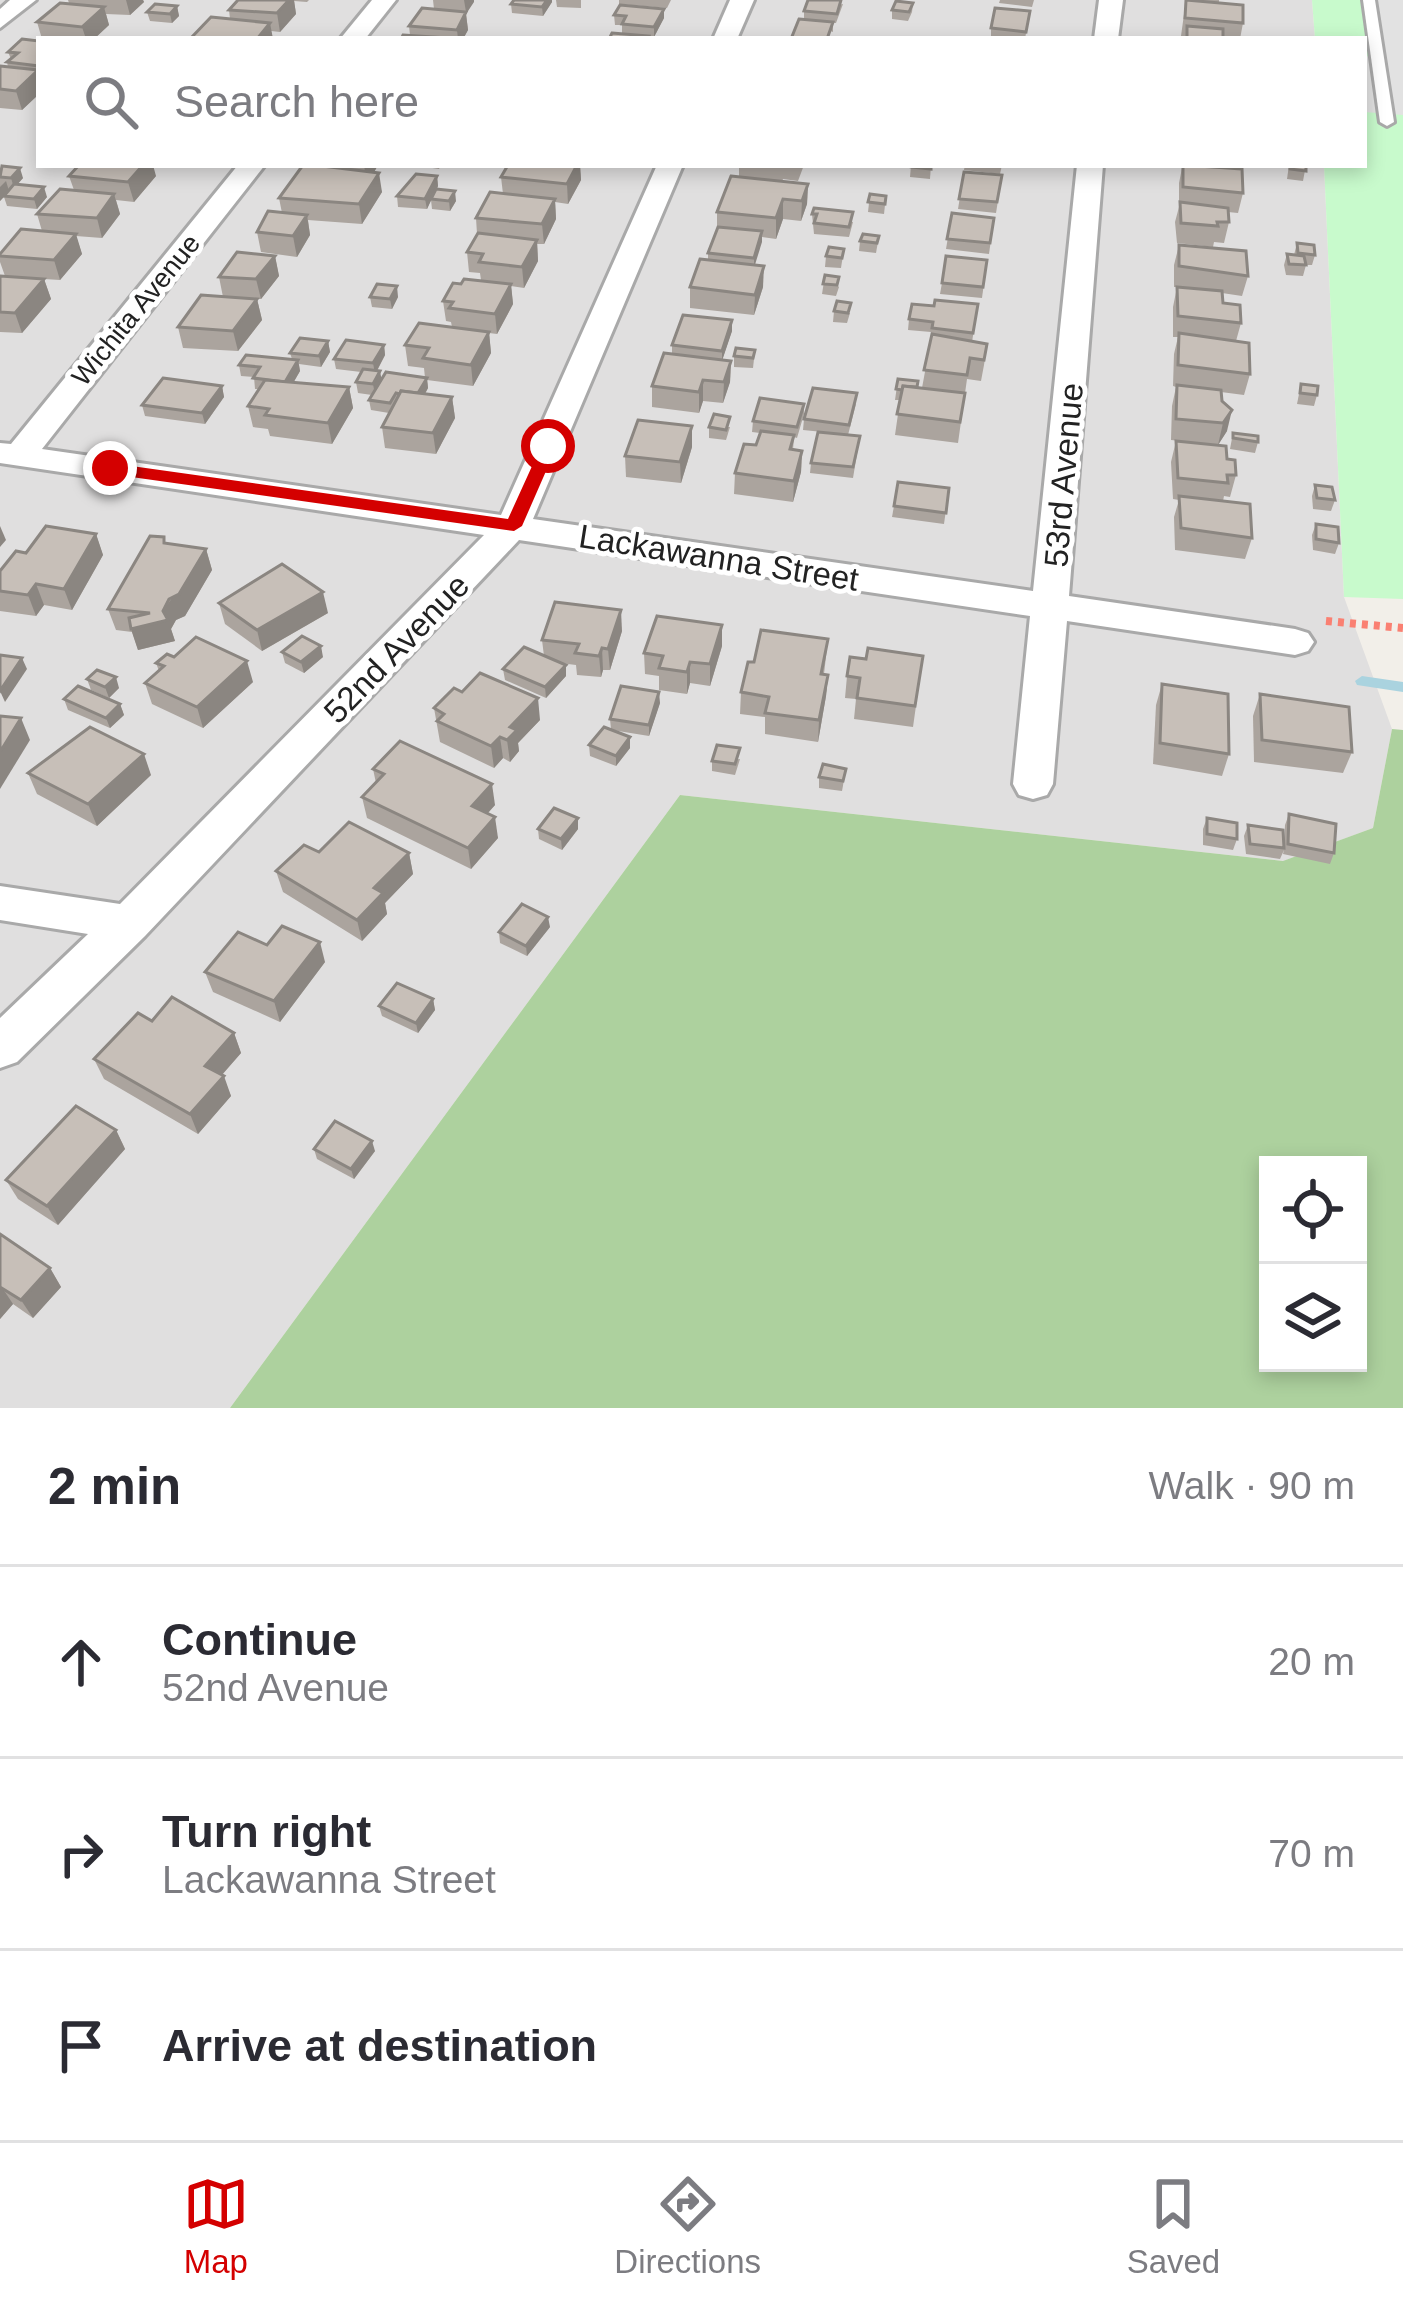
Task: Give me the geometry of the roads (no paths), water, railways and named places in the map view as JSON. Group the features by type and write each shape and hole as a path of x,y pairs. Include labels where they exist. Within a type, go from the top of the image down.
{"street":[{"path":"0,21 24,0"},
{"path":"354,36 383,0"},
{"path":"726,36 742,0"},
{"path":"1106,36 1111,0"},
{"name":"Wichita Avenue","path":"10,454 249,168"},
{"name":"52nd Avenue","path":"0,1048 129,923 514,526 669,168"},
{"name":"53rd Avenue","path":"1033,784 1090,168"},
{"name":"Lackawanna Street","path":"10,454 1295,642"},
{"path":"0,903 129,923"}],"lane":[{"path":"1369,0 1387,122"}],"waterway":[{"path":"1362,681 1403,687"}]}
